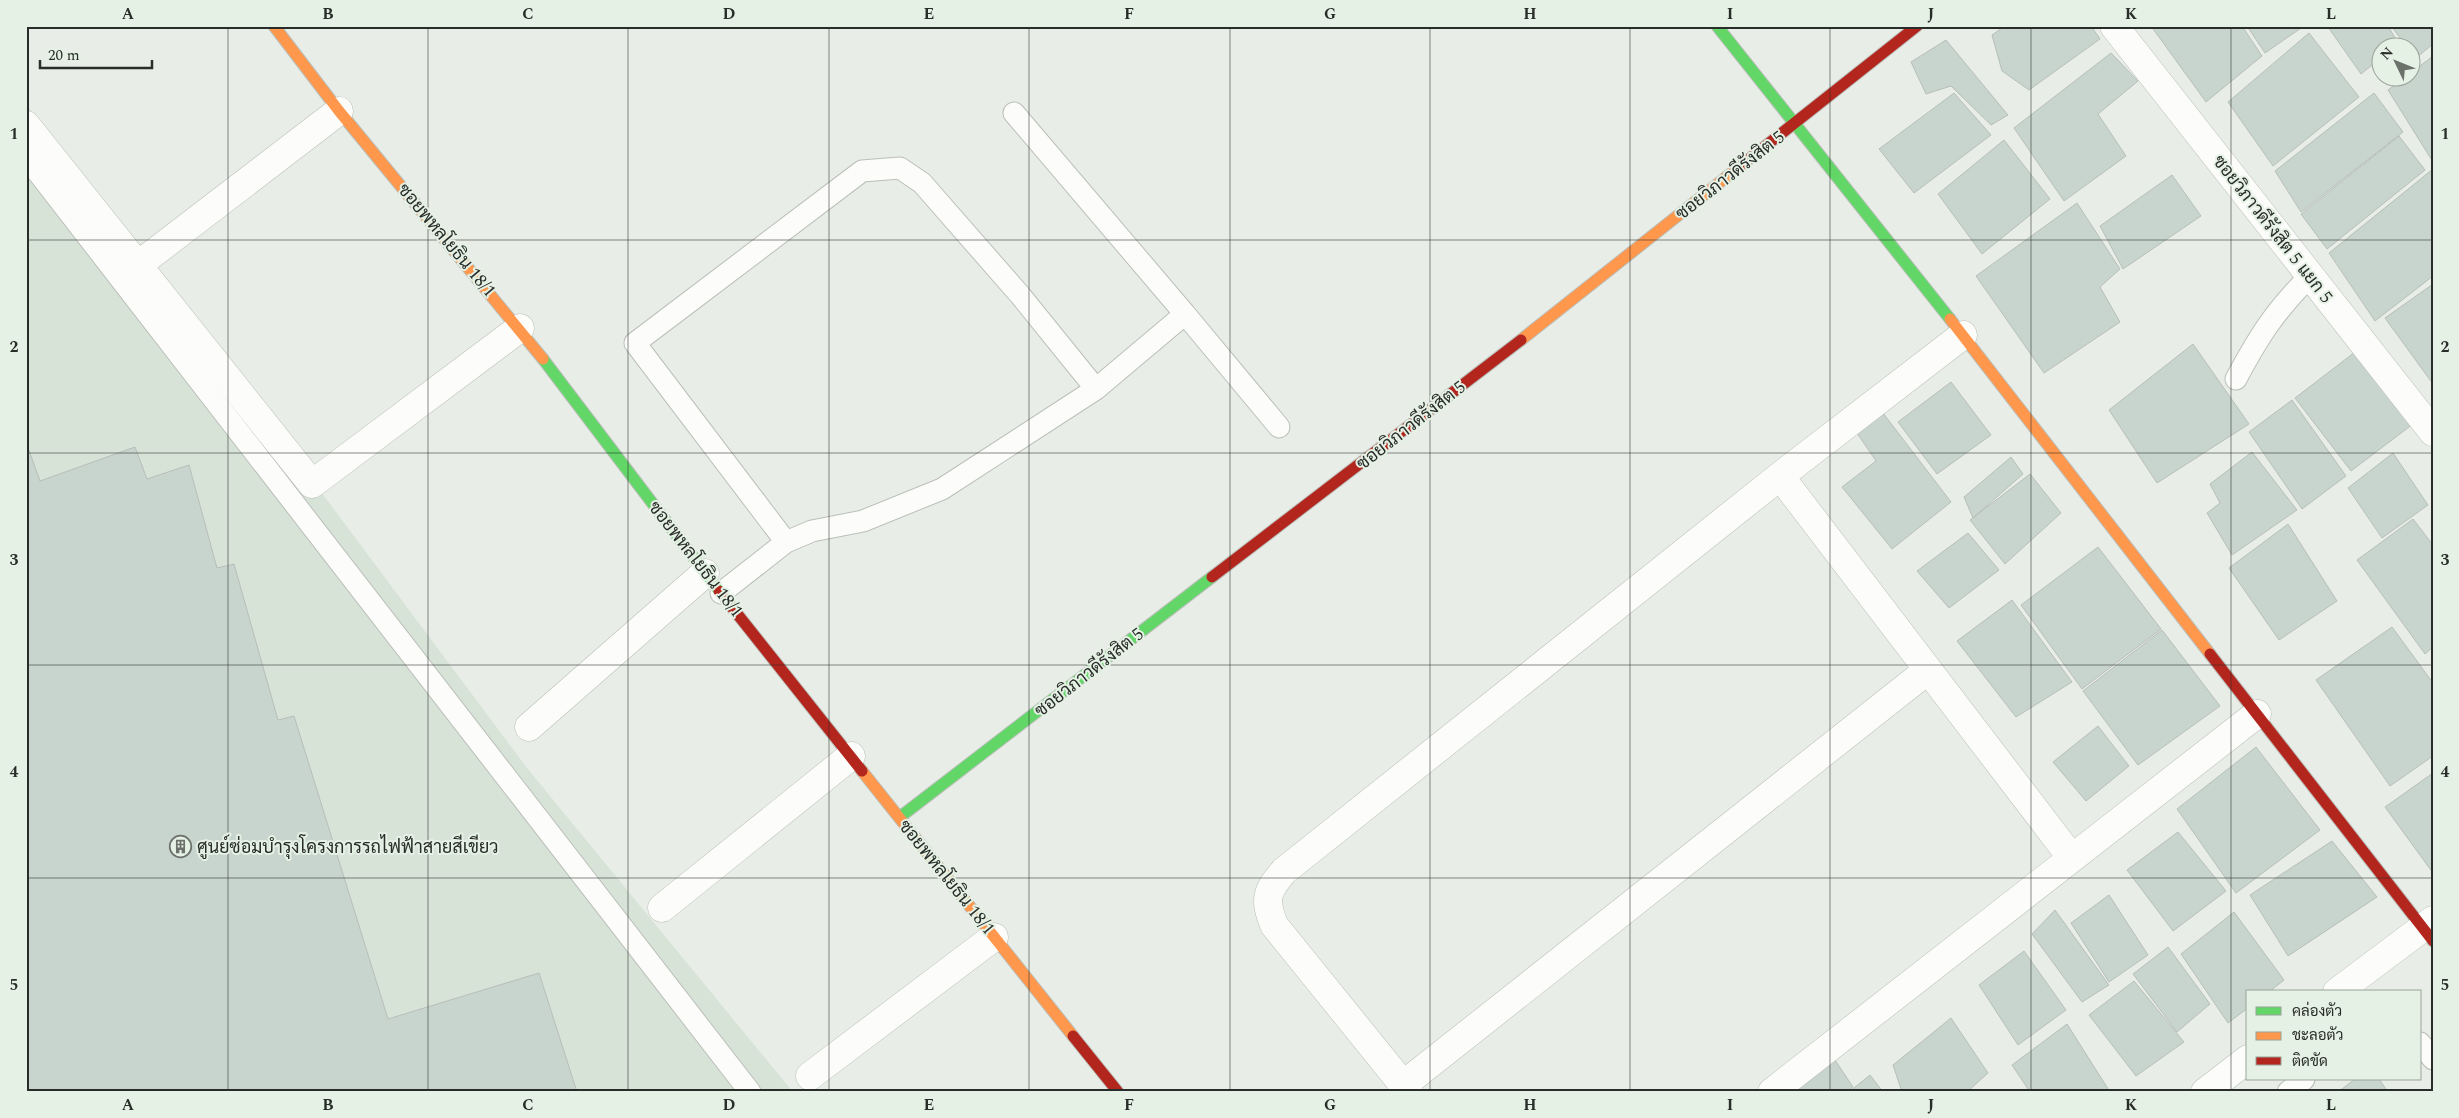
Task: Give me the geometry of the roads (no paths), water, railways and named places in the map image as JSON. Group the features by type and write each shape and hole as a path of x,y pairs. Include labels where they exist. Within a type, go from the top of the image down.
{"street":[{"name":"ซอยพหลโยธิน 18/1","path":"274,26 339,110 520,328 713,583 1118,1092"},
{"path":"1717,26 1963,335 2257,714 2429,929 2340,990"},
{"name":"ซอยวิภาวดีรังสิต 5","path":"900,817 1545,321 1917,26"},
{"name":"ซอยวิภาวดีรังสิต 5 แยก 5","path":"2114,26 2433,432"},
{"path":"138,265 339,110"},
{"path":"26,125 312,484 520,328"},
{"path":"1928,670 1406,1088 1274,925 1267,906 1269,888 1284,871 1780,476 1963,335"},
{"path":"1780,476 2071,857"},
{"path":"528,727 713,583"},
{"path":"1772,1092 2071,857 2257,714"},
{"path":"662,908 851,756"},
{"path":"810,1076 994,937"},
{"path":"2205,1092 2246,1061"}],"lane":[{"path":"1014,113 1279,427"},
{"path":"26,157 750,1092"},
{"path":"786,542 635,343 862,171 900,168 922,183 1020,294 1096,389"},
{"path":"2236,379 2259,336 2282,304 2310,276"},
{"path":"713,583 786,542 812,530 863,521 942,489 1096,389 1185,314"},
{"path":"2422,1045 2433,1059"},
{"path":"2288,1092 2303,1080"}],"place":[{"name":"ศูนย์ซ่อมบำรุงโครงการรถไฟฟ้าสายสีเขียว","path":"181,847"}]}
